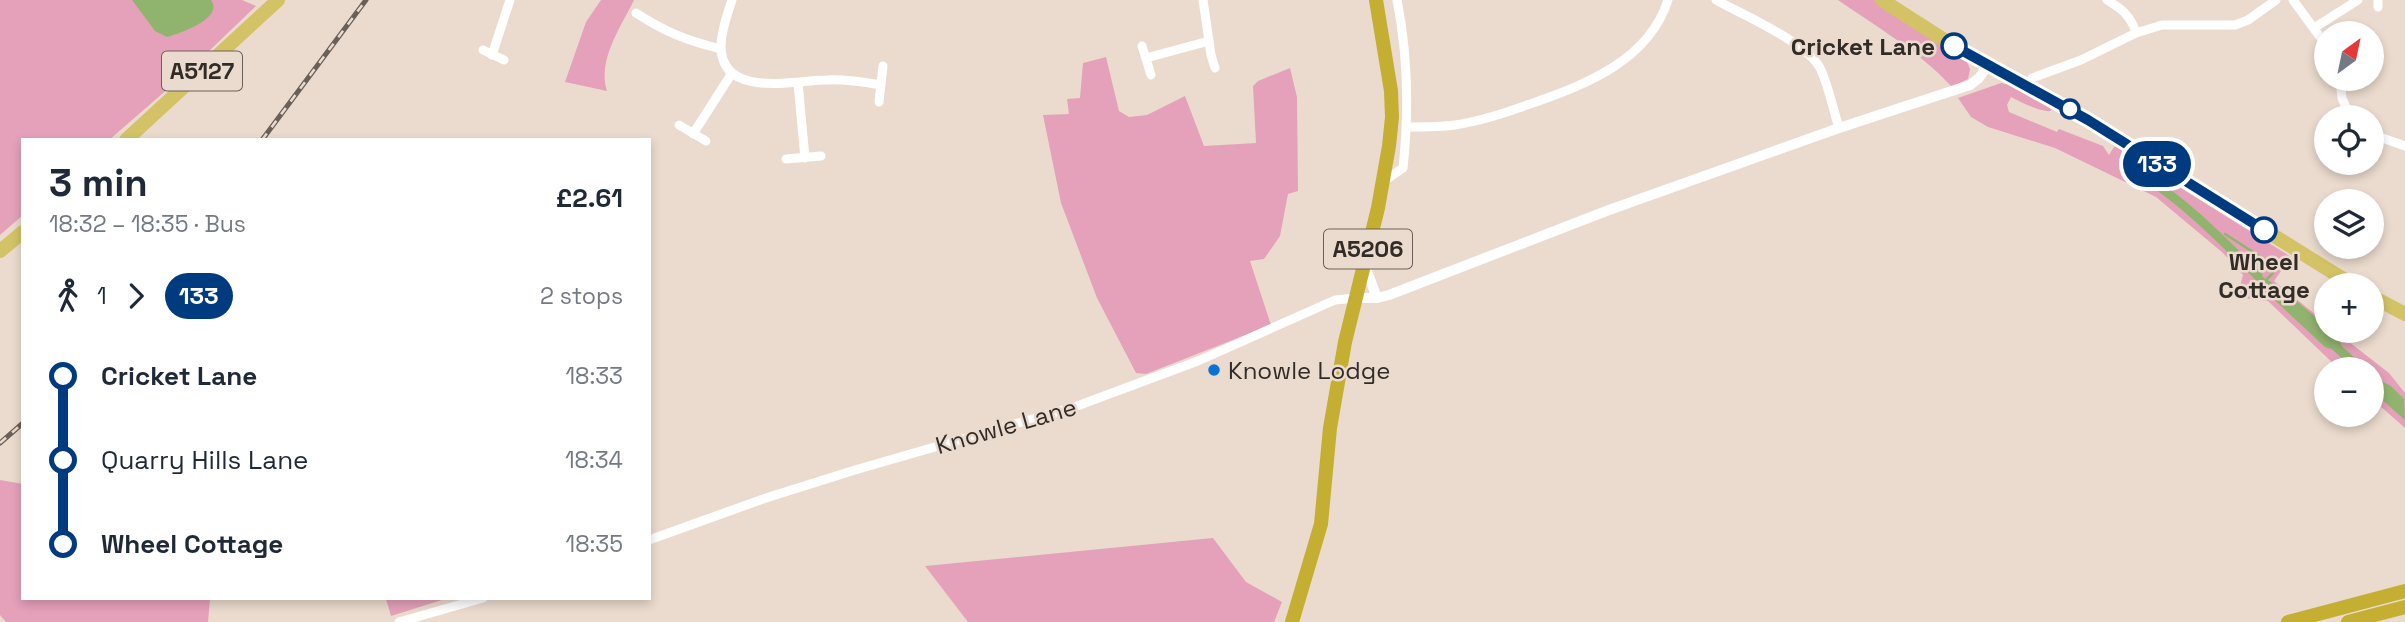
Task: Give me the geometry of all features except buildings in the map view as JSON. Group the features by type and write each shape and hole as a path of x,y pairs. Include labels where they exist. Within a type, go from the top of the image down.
{"highway":[{"name":"A5206","path":"1292,622 1321,524 1330,428 1345,342 1384,181 1392,117 1391,90 1376,0"},
{"path":"2288,622 2405,592"},
{"path":"2347,622 2405,607"}],"main road":[{"name":"A5127","path":"128,138 278,0"},
{"path":"1882,0 1988,65 2088,120 2334,273"},
{"path":"0,251 21,234"},
{"path":"2384,303 2405,314"}],"street":[{"path":"492,55 510,0"},
{"path":"732,0 721,49 732,72 741,79 758,83 799,83 828,79 881,85"},
{"path":"1203,0 1215,68"},
{"path":"1384,181 1403,168 1407,127 1402,28 1397,0"},
{"path":"1407,127 1452,126 1488,119 1581,85 1628,56 1646,40 1660,22 1668,0"},
{"path":"1716,0 1793,42 1814,58 1821,69 1839,128"},
{"path":"2108,0 2133,21 2136,33"},
{"path":"2027,86 2032,78 2081,60 2136,33 2162,25 2235,25 2248,20 2276,0"},
{"path":"2293,0 2314,28"},
{"path":"2325,21 2358,0"},
{"path":"636,13 668,33 721,49"},
{"path":"1146,58 1209,41"},
{"path":"1142,46 1152,75"},
{"path":"483,50 503,60"},
{"path":"1356,298 1377,298 1609,210 1839,128 1970,85 1988,65"},
{"path":"879,102 883,66"},
{"path":"694,134 732,72"},
{"path":"799,83 805,158"},
{"path":"679,125 706,141"},
{"path":"2384,138 2404,143"},
{"path":"786,159 821,156"},
{"path":"1364,263 1377,298"},
{"name":"Knowle Lane","path":"651,539 763,499 855,470 1077,406 1198,361 1335,300 1356,298"},
{"path":"399,622 476,600"}],"shaded area":[{"path":"0,0 242,0 256,6 185,74 111,138 21,138 21,217 0,235"},
{"path":"132,0 211,0 213,7 212,13 199,24 167,37 155,31"},
{"path":"601,0 634,0 608,56 605,68 607,91 565,82 586,22"},
{"path":"1838,0 1875,0 1966,59 1970,69 1968,79 1952,87 1912,51"},
{"path":"1106,57 1119,111 1129,117 1147,115 1185,96 1204,146 1256,143 1253,86 1258,81 1290,68 1297,97 1298,191 1288,194 1280,236 1264,259 1250,261 1271,325 1146,374 1136,373 1097,298 1061,203 1043,115 1069,114 1067,99 1080,98 1083,63"},
{"path":"2001,83 2014,86 2052,109 2042,110 2011,97 2007,105 2009,112 2057,132 2059,129 2103,146 2109,155 2114,147 2119,146 2150,165 2152,170 2291,257 2274,281 2314,313 2314,343 2350,343 2368,357 2326,357 2268,301 2243,298 2239,290 2243,275 2223,253 2156,197 2055,148 1988,127 1971,117 1958,98"},
{"path":"2253,267 2314,316 2314,337 2266,292 2248,270"},
{"path":"2321,343 2341,343 2343,350 2341,352"},
{"path":"2384,369 2405,393 2405,428 2384,409"},
{"path":"2384,382 2404,399 2405,420 2384,400"},
{"path":"0,480 21,484 21,600 210,600 208,622 6,622 0,615"},
{"path":"1213,538 1246,582 1282,602 1274,622 968,622 925,566"},
{"path":"387,600 442,600 391,616"}],"waterway":[{"path":"2139,173 2187,208 2258,276"},
{"path":"2225,234 2267,261 2273,273 2266,280"},
{"path":"2333,344 2347,357"}],"railway":[{"path":"263,138 366,0"},
{"path":"0,443 21,425"}],"bus line":[{"name":"133","path":"1954,46 2088,120 2264,230"}],"place":[{"name":"Cricket Lane","path":"1954,46"},
{"name":"Wheel Cottage","path":"2264,230"},
{"name":"Knowle Lodge","path":"1214,370"}]}
